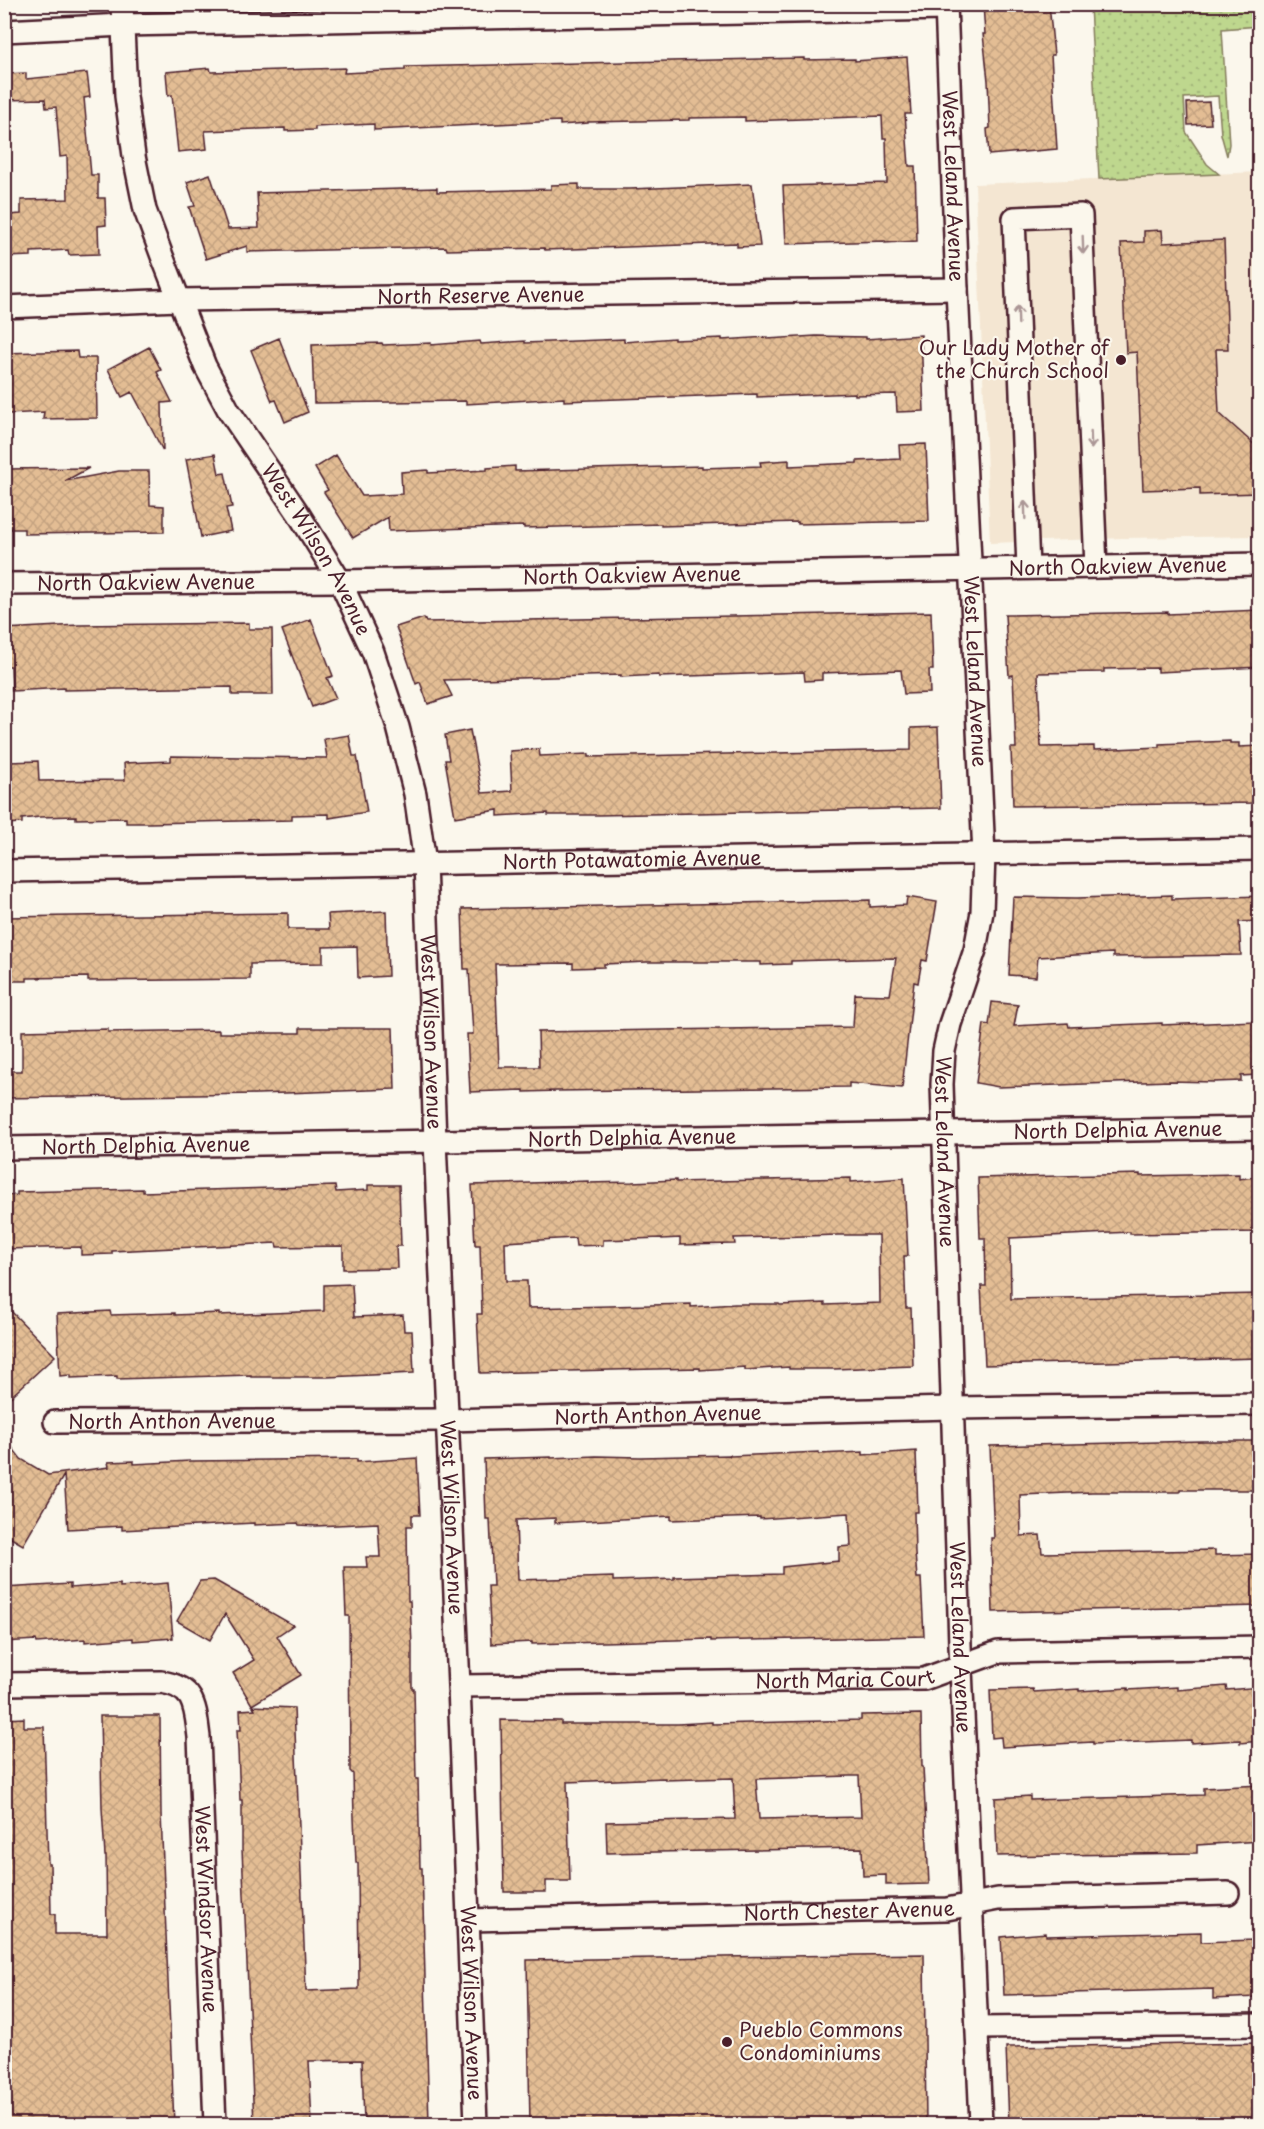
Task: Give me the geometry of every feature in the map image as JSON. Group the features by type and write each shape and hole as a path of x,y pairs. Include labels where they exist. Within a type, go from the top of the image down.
{"street":[{"path":"4,31 123,15 946,7"},
{"name":"West Leland Avenue","path":"946,7 984,855 982,912 975,950 959,995 944,1052 942,1084 961,1666 981,2124"},
{"name":"West Wilson Avenue","path":"123,15 126,96 134,156 146,210 179,300 205,366 229,411 298,513 340,581 373,652 398,727 415,794 425,863 476,2124"},
{"path":"1028,568 1014,218 1082,215 1096,567"},
{"name":"North Reserve Avenue","path":"4,306 179,300 957,289"},
{"name":"North Oakview Avenue","path":"4,584 340,581 1260,564"},
{"name":"North Potawatomie Avenue","path":"4,871 1260,849"},
{"name":"North Delphia Avenue","path":"4,1148 1260,1128"},
{"name":"North Anthon Avenue","path":"55,1422 447,1420 953,1408 1260,1404"},
{"name":"North Maria Court","path":"459,1686 924,1679 998,1652 1260,1647"},
{"name":"West Windsor Avenue","path":"4,1684 161,1682 176,1684 189,1695 195,1710 199,1737 215,2124"},
{"name":"North Chester Avenue","path":"468,1920 946,1909 998,1899 1228,1893"},
{"path":"977,2028 1260,2025"}],"shaded area":[{"name":"Our Lady Mother of the Church School","path":"1259,172 1259,536 990,543 975,184"}],"green space":[{"path":"1090,5 1259,5 1259,26 1222,29 1229,144 1227,156 1221,134 1218,96 1184,98 1186,132 1207,164 1219,174 1099,179"}],"building":[{"path":"983,4 1049,4 1054,55 1051,55 1057,149 989,155 987,129 990,128"},
{"path":"907,57 911,114 905,114 909,166 915,166 917,241 885,243 885,241 786,244 783,186 887,183 886,138 883,138 882,116 745,121 745,117 689,118 689,120 588,122 560,125 560,121 374,130 374,124 315,127 315,130 285,131 285,128 205,131 207,149 178,152 172,95 168,96 166,72 210,68 211,72 345,68 344,73 405,70 405,67 804,58 804,60 855,59 855,61"},
{"path":"26,73 26,79 87,73 90,97 84,98 91,175 98,175 98,198 105,198 106,225 98,226 99,254 69,255 68,250 31,252 31,256 6,257 5,230 9,230 9,215 21,214 21,200 68,199 67,156 60,157 56,107 46,108 45,99 4,100 4,74"},
{"path":"1209,102 1211,124 1188,125 1187,103"},
{"path":"210,174 228,229 259,228 257,193 437,188 437,192 551,189 551,185 579,184 579,189 630,189 752,184 760,246 737,247 737,243 545,250 544,248 447,250 446,247 247,252 247,246 206,259 189,207 195,206 187,182"},
{"path":"1162,230 1163,243 1224,240 1228,349 1216,349 1219,413 1257,447 1257,458 1260,458 1258,493 1200,495 1200,488 1143,490 1137,352 1126,353 1121,243 1144,242 1144,231"},
{"path":"921,335 924,411 897,412 896,394 855,395 855,393 564,401 564,398 466,404 466,401 314,403 312,345 431,343 431,345 480,341 481,344 624,339 624,342 674,338 674,340 722,338 722,340 816,336 866,337 866,339"},
{"path":"279,338 308,412 285,422 276,400 272,401 251,350"},
{"path":"149,347 161,370 157,372 172,402 162,403 163,451 132,392 122,397 108,369"},
{"path":"77,351 78,358 96,358 97,418 43,419 44,412 9,414 7,379 4,379 4,353"},
{"path":"926,444 929,521 524,528 524,526 389,531 388,517 353,538 324,492 328,490 315,468 336,455 362,496 402,494 401,472 487,470 487,468 515,466 515,471 702,466 702,468 761,466 760,462 789,460 789,466 857,463 857,461 900,459 899,445"},
{"path":"215,454 219,474 225,473 232,507 226,508 231,531 201,537 186,459"},
{"path":"89,468 65,481 119,471 149,471 150,505 164,506 164,532 24,534 24,529 6,529 5,469"},
{"path":"1260,610 1260,667 1158,672 1158,668 1038,673 1041,747 1094,746 1094,750 1230,741 1230,743 1239,743 1239,747 1260,746 1260,803 1013,806 1011,748 1016,748 1014,698 1013,675 1009,676 1005,615 1168,612 1168,614"},
{"path":"931,612 933,670 929,670 930,693 904,694 901,670 822,673 822,680 805,681 804,672 659,677 659,675 621,677 621,675 444,680 452,696 428,704 420,682 416,684 396,627 424,618 426,622"},
{"path":"311,619 333,676 327,678 336,698 312,707 282,630"},
{"path":"249,623 249,629 272,629 273,695 232,695 232,687 64,690 64,688 12,691 11,666 4,666 4,629 79,625"},
{"path":"938,727 941,808 598,815 548,815 548,813 498,816 498,810 455,817 445,760 449,760 445,735 470,730 482,793 512,791 510,751 539,749 540,756 589,754 589,757 911,750 911,728"},
{"path":"349,735 353,756 357,756 367,812 329,818 329,814 292,815 292,820 149,823 126,823 126,818 40,817 22,819 22,823 4,824 4,786 9,786 9,762 38,761 39,781 125,780 124,763 171,761 171,756 327,758 324,739"},
{"path":"1172,895 1172,899 1260,896 1260,921 1239,922 1241,955 1113,957 1113,953 1038,957 1036,977 1009,975 1013,897 1077,898"},
{"path":"907,897 937,902 927,961 922,960 918,983 914,982 902,1088 849,1083 849,1087 470,1092 467,1034 473,1034 469,969 464,969 462,909 870,900 870,907 906,905","holes":["896,958 890,995 855,994 853,1027 538,1032 539,1067 499,1067 495,964 573,963 573,968 647,962 761,962 761,965 791,964 791,961"]},
{"path":"386,911 388,976 358,978 357,946 323,947 323,963 250,964 250,979 88,981 88,977 27,978 27,981 4,981 4,917 288,913 288,929 329,929 328,914"},
{"path":"992,1002 1018,1005 1014,1026 1068,1023 1069,1027 1255,1021 1257,1075 1241,1076 1241,1081 1214,1082 1170,1081 999,1087 976,1083 984,1024 989,1025"},
{"path":"300,1028 393,1028 395,1089 258,1094 4,1098 4,1071 22,1071 22,1031 108,1029 108,1032 219,1030 219,1033 300,1033"},
{"path":"1140,1174 1140,1176 1239,1174 1239,1179 1255,1177 1258,1232 1130,1234 1130,1232 1010,1238 1011,1299 1260,1294 1260,1358 985,1365 981,1286 986,1286 985,1238 980,1238 978,1178"},
{"path":"851,1178 851,1182 904,1178 908,1256 904,1256 906,1308 911,1308 913,1366 480,1373 477,1314 482,1314 480,1245 475,1245 472,1185 588,1181 588,1183 676,1180 676,1182","holes":["879,1235 880,1303 528,1308 527,1281 506,1281 505,1242 575,1238 576,1246 603,1245 603,1240 680,1238 680,1245 735,1244 734,1238"]},
{"path":"368,1185 399,1185 401,1246 396,1246 397,1268 343,1269 343,1246 277,1247 276,1243 112,1251 112,1254 81,1255 81,1247 4,1249 4,1196 17,1195 17,1192 143,1189 143,1192 335,1186 336,1192 368,1190"},
{"path":"352,1284 354,1317 403,1315 404,1331 412,1331 414,1373 327,1377 251,1377 251,1375 117,1379 117,1376 71,1378 71,1375 60,1376 57,1314 110,1311 111,1315 219,1313 219,1315 324,1311 324,1285"},
{"path":"4,1304 55,1356 4,1403"},
{"path":"4,1437 21,1459 48,1475 109,1467 108,1462 134,1461 134,1464 357,1459 357,1462 417,1458 420,1515 412,1515 412,1526 407,1526 408,1601 410,1601 412,1645 412,1689 414,1689 420,1868 422,1868 429,2124 364,2124 362,2060 309,2061 312,2124 254,2124 242,1849 242,1800 240,1800 237,1730 241,1730 240,1710 255,1709 253,1706 294,1708 306,1991 359,1989 358,1863 356,1863 353,1774 350,1771 349,1616 346,1616 344,1567 367,1567 366,1557 380,1557 378,1523 316,1526 299,1525 298,1523 254,1525 254,1523 122,1530 122,1526 68,1529 64,1475 23,1545 4,1534"},
{"path":"1260,1441 1260,1490 1020,1495 1021,1536 1040,1535 1042,1553 1215,1550 1215,1555 1260,1554 1260,1606 993,1612 991,1538 994,1538 990,1446"},
{"path":"916,1451 918,1512 914,1512 915,1553 917,1578 921,1578 924,1636 491,1644 488,1586 493,1586 490,1519 486,1519 484,1459 730,1456 819,1452 819,1454 863,1452 863,1455","holes":["849,1513 851,1546 839,1547 839,1561 782,1567 782,1574 613,1581 613,1577 518,1580 516,1520 555,1518 555,1523 671,1516 671,1520 760,1517 760,1519"]},
{"path":"214,1580 293,1625 277,1636 301,1675 252,1705 233,1673 254,1660 225,1614 210,1640 177,1621 200,1581"},
{"path":"168,1583 173,1638 133,1641 133,1638 85,1642 85,1639 37,1643 36,1640 4,1642 4,1588 70,1584 70,1588 120,1584 120,1587"},
{"path":"1226,1686 1227,1690 1260,1687 1260,1741 1191,1743 1191,1740 1093,1744 1093,1742 1002,1747 1001,1737 992,1738 990,1690 1033,1689 1034,1692 1177,1687 1177,1690"},
{"path":"921,1714 929,1884 886,1885 886,1875 863,1876 862,1848 607,1853 606,1822 735,1819 733,1778 665,1780 665,1778 567,1782 570,1881 546,1881 546,1892 504,1892 501,1720 561,1721 561,1724 712,1722 712,1724 861,1720 861,1715","holes":["859,1776 861,1817 759,1819 756,1779"]},
{"path":"100,1716 160,1716 161,1814 174,2124 4,2124 4,1719 24,1718 24,1727 44,1727 48,1864 50,1864 51,1914 55,1914 55,1934 107,1934"},
{"path":"1260,1785 1260,1841 1197,1845 1197,1853 997,1856 995,1798 1030,1796 1030,1800 1204,1795 1204,1788"},
{"path":"1201,1932 1201,1942 1254,1940 1256,1997 1213,1999 1213,1989 1004,1995 1001,1937 1046,1933 1046,1936"},
{"name":"Pueblo Commons Condominiums","path":"924,1954 926,2124 530,2124 527,1960"},
{"path":"1260,2043 1260,2124 1009,2124 1006,2047"}],"place":[{"name":"Our Lady Mother of the Church School","path":"1121,360"},
{"name":"Pueblo Commons Condominiums","path":"727,2042"}]}
